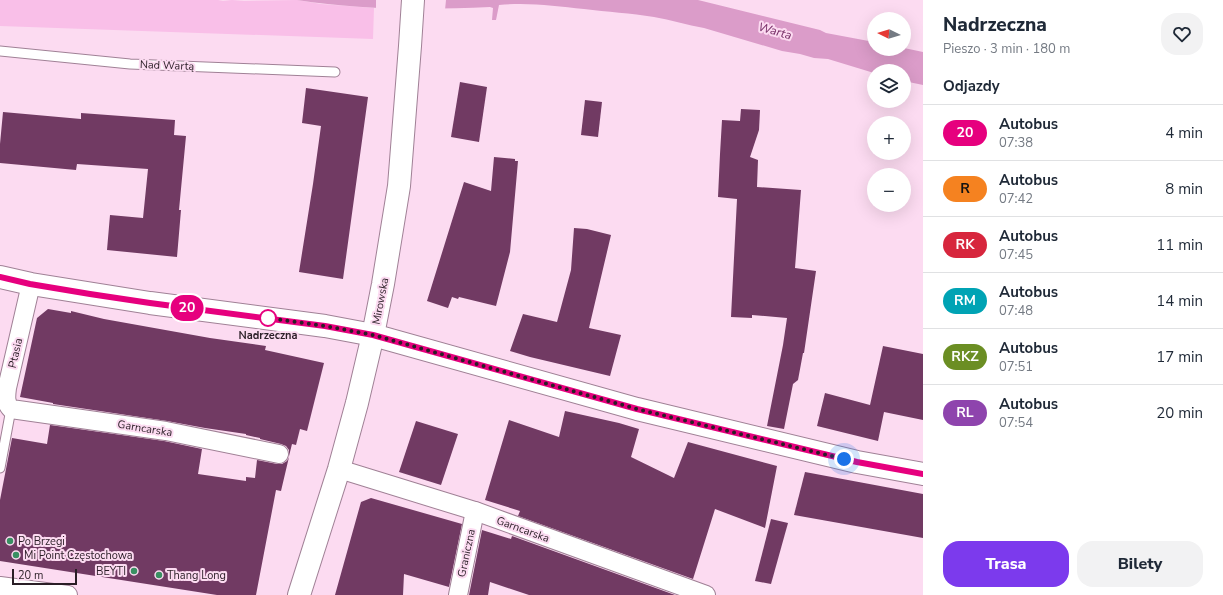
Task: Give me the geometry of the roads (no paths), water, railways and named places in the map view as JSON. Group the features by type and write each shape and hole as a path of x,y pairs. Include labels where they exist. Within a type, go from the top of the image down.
{"street":[{"name":"Mirowska","path":"299,595 357,403 373,335 385,273 399,186 413,0"},
{"path":"0,277 30,284 150,303 325,326 373,335 637,409 857,462 923,474"},
{"name":"Ptasia","path":"11,409 7,405 6,388 30,284"},
{"name":"Garncarska","path":"11,409 166,431 279,454"},
{"name":"Garncarska","path":"338,469 475,512 706,595"},
{"name":"Graniczna","path":"458,595 475,512"},
{"path":"0,586 68,595"}],"lane":[{"name":"Nad Wartą","path":"0,51 130,64 335,72"},
{"name":"Ptasia","path":"0,468 11,409"}],"water":[{"name":"Warta","path":"297,0 698,0 820,30 826,33 867,41 867,56 911,56 911,49 923,52 923,85 911,82 911,64 867,64 867,71 828,59 814,58 782,51 704,28 660,18 531,4 510,4 499,5 496,20 492,20 493,8 490,7 442,9 393,8 345,6"}],"place":[{"name":"Nadrzeczna","path":"268,318"},
{"name":"Po Brzegi","path":"10,541"},
{"name":"Mi Point Częstochowa","path":"16,555"},
{"name":"BEYTI","path":"134,571"},
{"name":"Thang Long","path":"159,575"}]}
